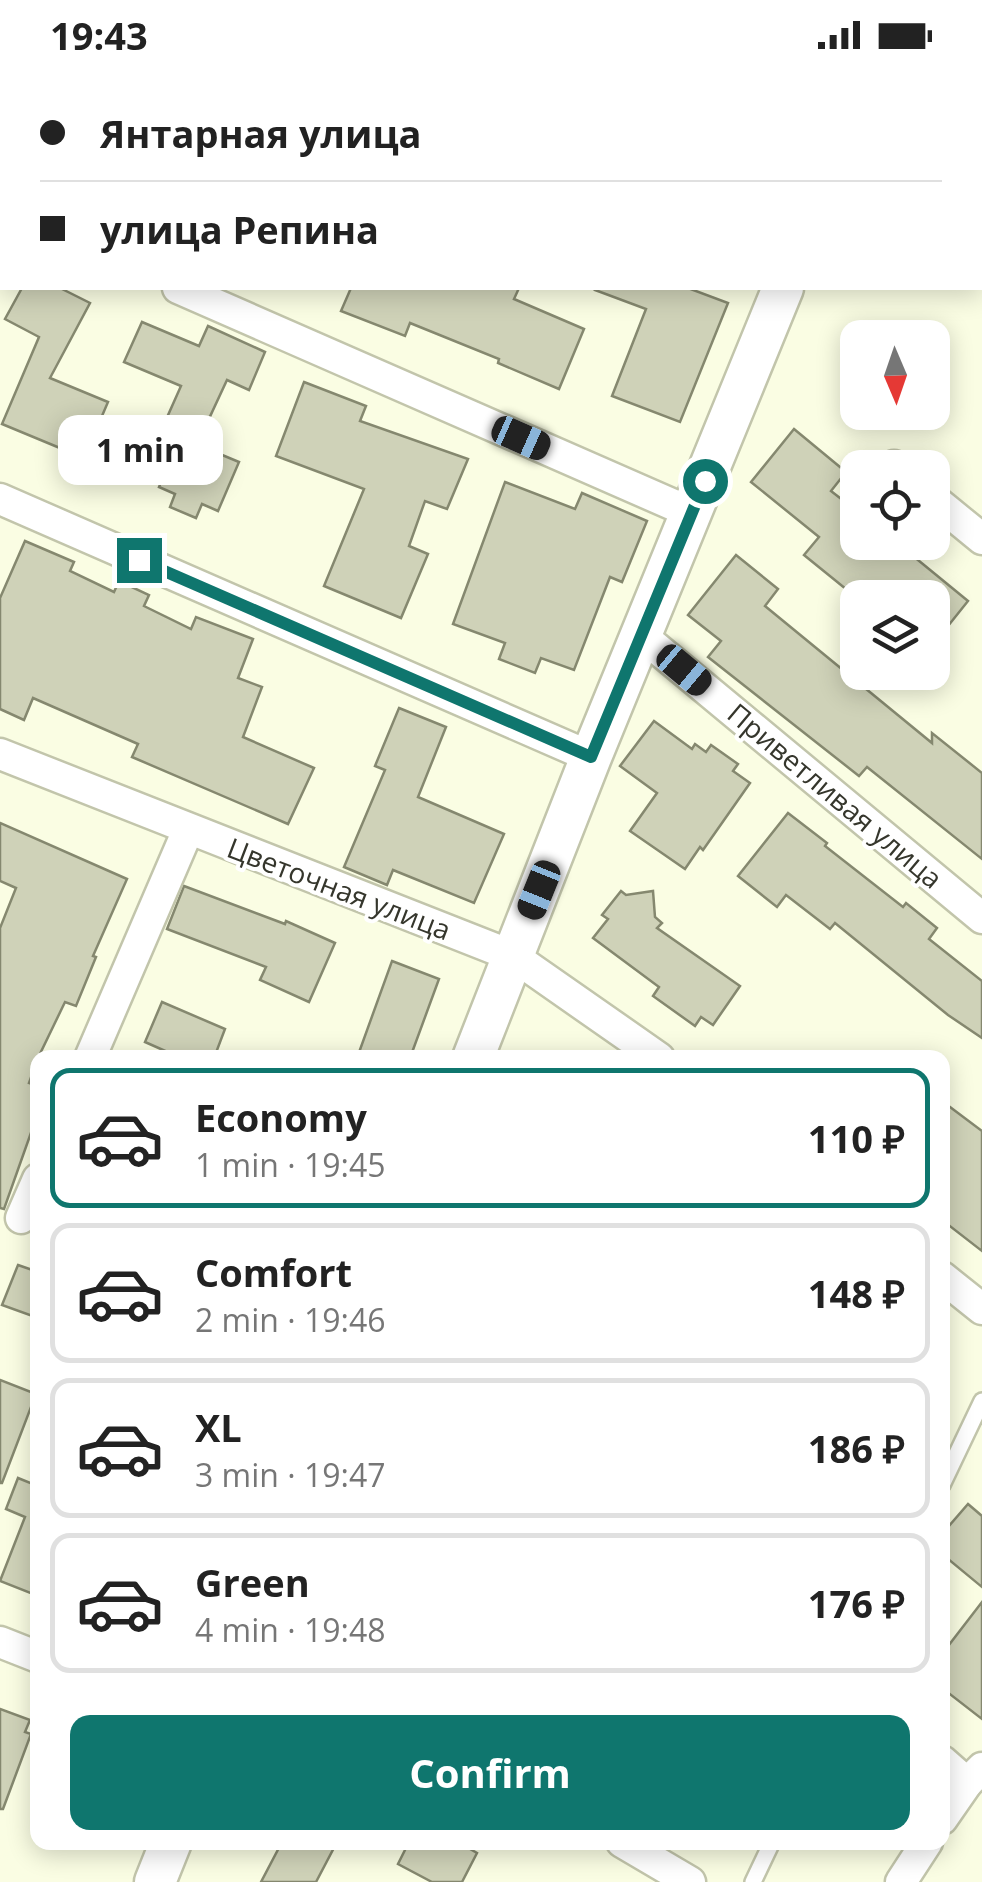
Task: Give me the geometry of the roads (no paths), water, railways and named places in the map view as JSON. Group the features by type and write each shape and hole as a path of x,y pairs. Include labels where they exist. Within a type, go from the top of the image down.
{"street":[{"path":"183,290 692,513"},
{"path":"476,1050 782,290"},
{"path":"0,499 591,757"},
{"path":"950,513 982,539"},
{"name":"Приветливая улица","path":"642,636 982,918"},
{"name":"Цветочная улица","path":"0,754 513,956 648,1050"},
{"path":"93,1050 188,830"},
{"path":"950,1282 982,1308"},
{"path":"0,1642 30,1653"},
{"path":"950,1765 974,1776 950,1809"},
{"path":"154,1882 168,1850"},
{"path":"636,1850 690,1882"},
{"path":"900,1882 922,1850"}],"lane":[{"path":"950,1468 982,1401"},
{"path":"753,1882 768,1850"}]}
